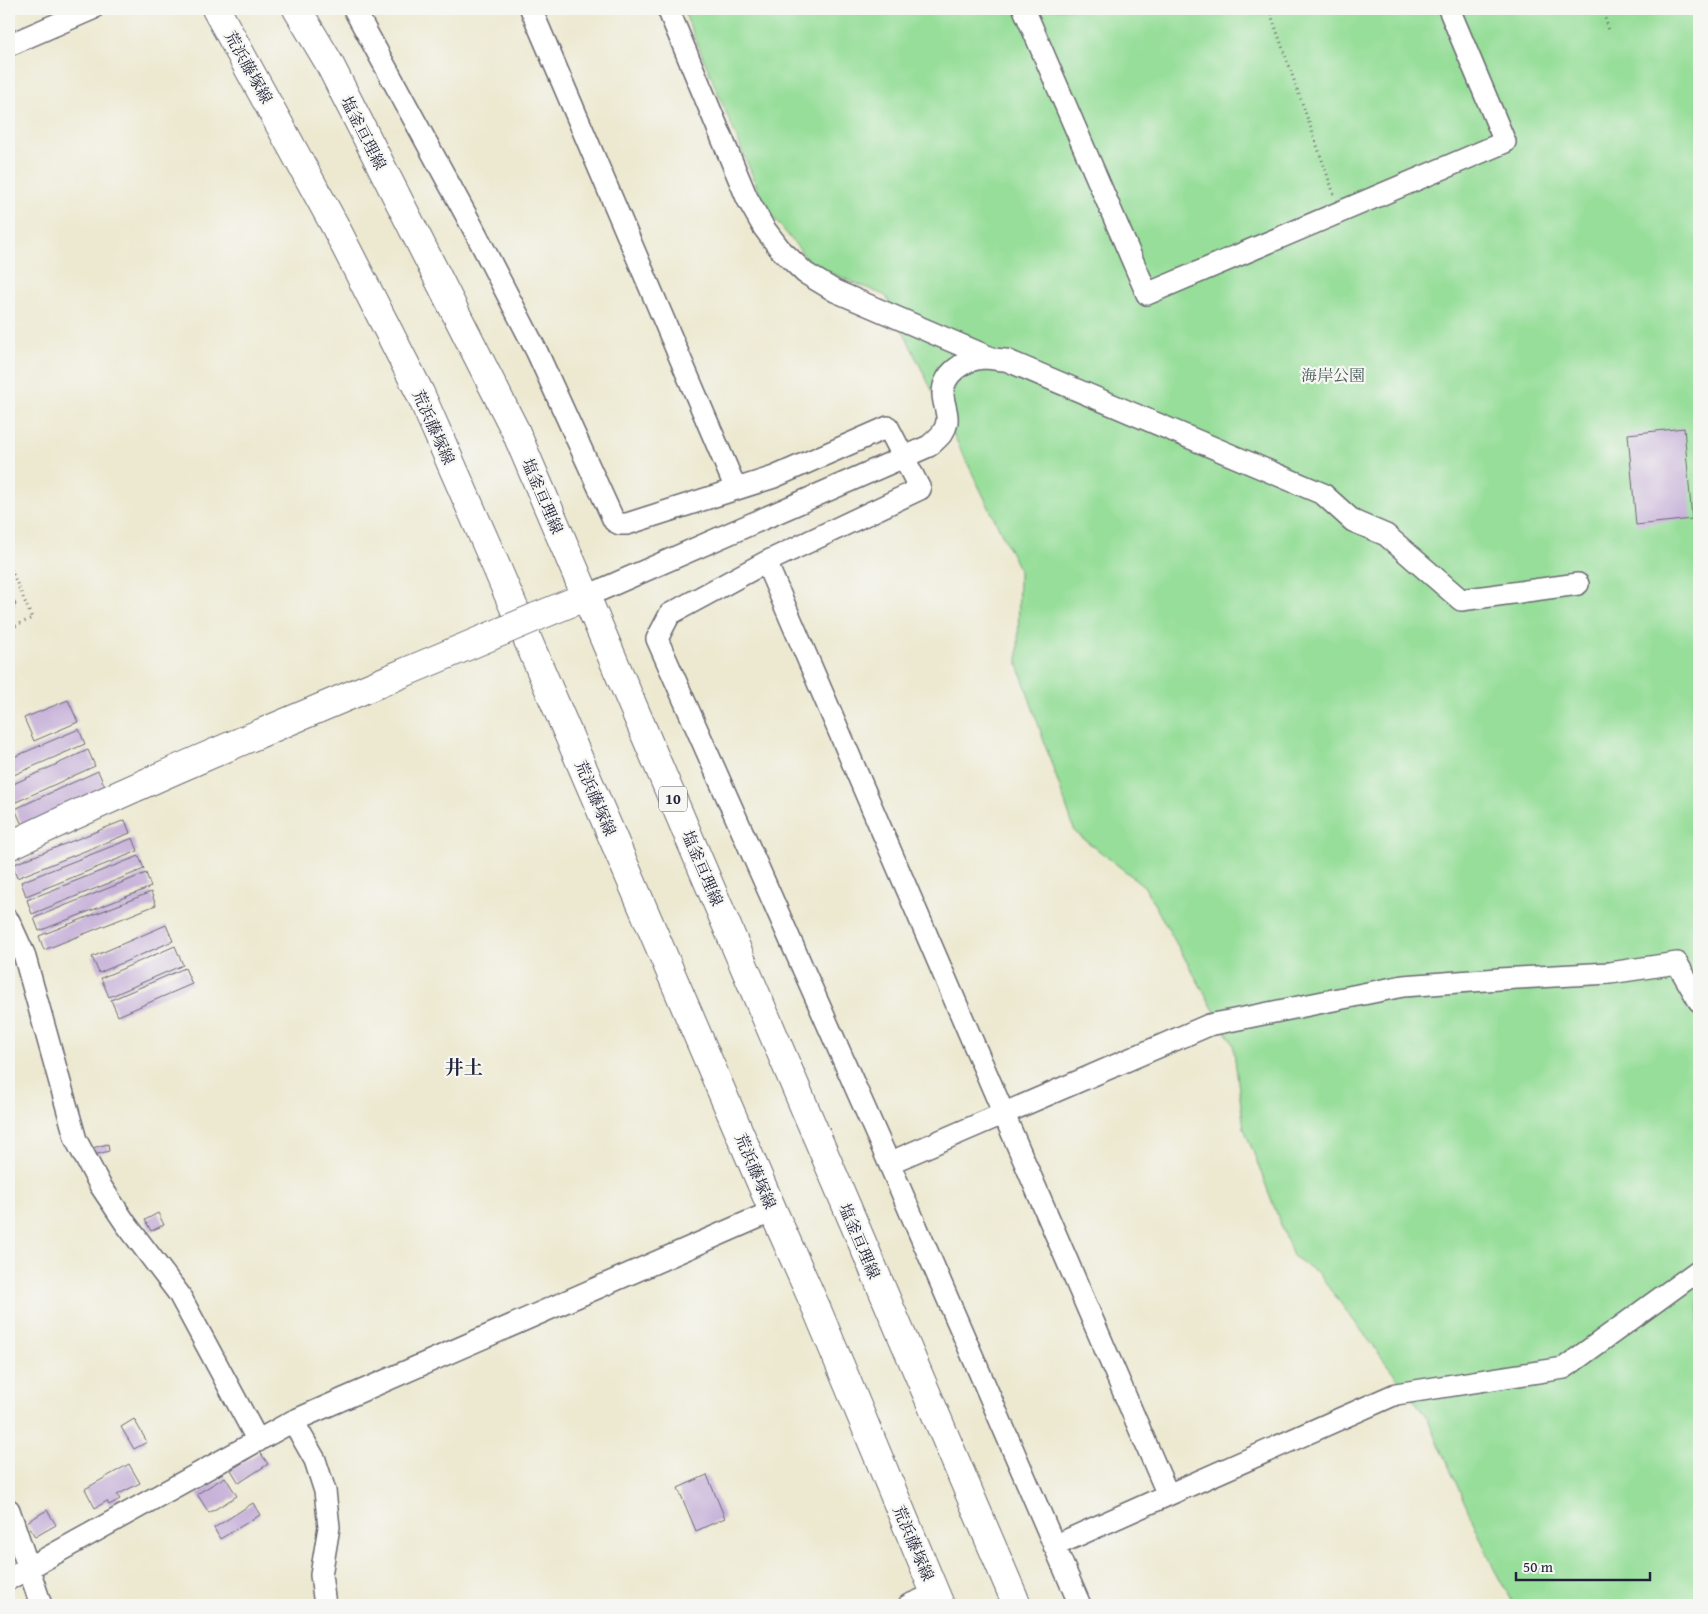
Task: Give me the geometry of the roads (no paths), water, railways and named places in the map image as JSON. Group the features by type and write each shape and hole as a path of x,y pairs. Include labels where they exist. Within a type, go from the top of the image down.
{"street":[{"path":"9,45 92,9"},
{"name":"荒浜藤塚線","path":"216,9 335,226 420,393 815,1305 937,1600"},
{"name":"塩釜亘理線","path":"297,9 328,61 516,430 1017,1605"},
{"path":"354,9 472,226 537,352 614,521 620,524 627,524 774,477 888,428 920,490 766,562 670,614 657,638 889,1164 1080,1605"},
{"path":"531,9 736,489"},
{"path":"668,9 747,198 764,228 780,249 805,273 834,291 994,359"},
{"path":"1024,9 1147,294 1505,142 1449,9"},
{"path":"9,846 199,760 536,618 929,446 941,435 947,422 943,395 945,381 954,370 967,361 984,358 1006,360 1324,494 1353,521 1386,535 1461,600 1578,584"},
{"path":"766,562 1168,1495"},
{"path":"9,921 24,954 76,1140 100,1185 126,1224 179,1294 258,1441"},
{"path":"889,1164 1209,1025 1403,986 1610,974 1677,963 1699,1001"},
{"path":"9,1579 293,1421 773,1211"},
{"path":"1054,1546 1396,1394 1564,1368 1699,1270"},
{"path":"293,1421 315,1460 325,1491 329,1527 321,1575 325,1605"},
{"path":"9,1510 41,1605"},
{"path":"909,1605 937,1600"}],"district":[{"name":"井土","path":"464,1067"}],"park label":[{"name":"海岸公園","path":"1333,375"}]}
